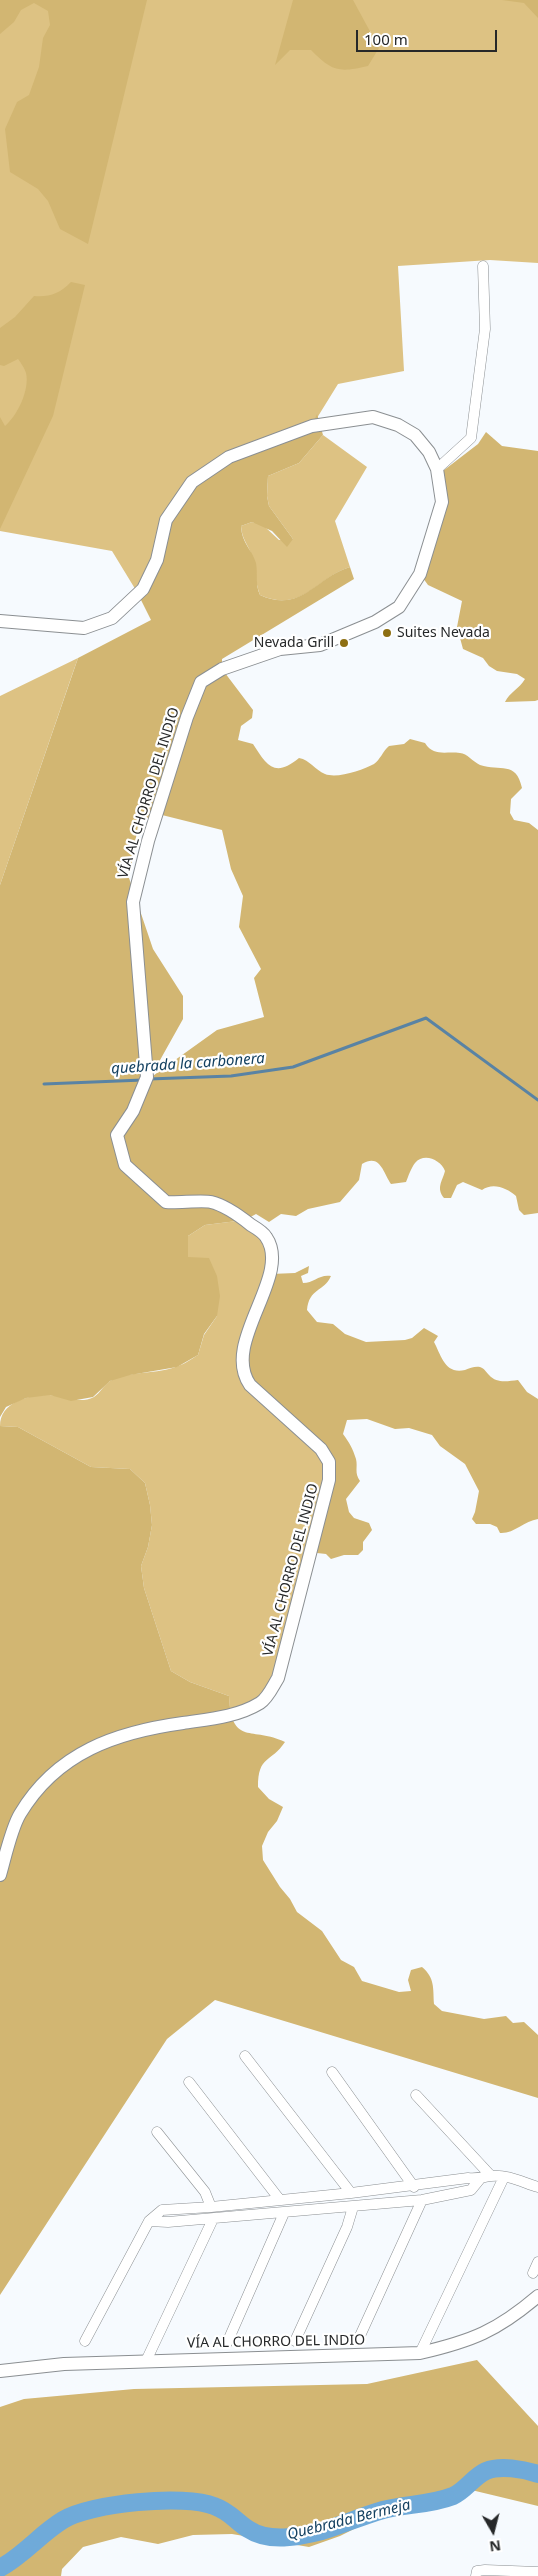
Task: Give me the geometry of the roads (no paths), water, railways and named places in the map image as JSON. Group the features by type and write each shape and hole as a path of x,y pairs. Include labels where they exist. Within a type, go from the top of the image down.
{"street":[{"path":"436,469 471,438 485,329 483,266"},
{"name":"VÍA AL CHORRO DEL INDIO","path":"0,621 84,628 112,618 143,589 157,560 166,520 192,482 229,457 312,426 373,417 398,425 415,435 429,452 436,469 442,502 420,574 400,608 375,622 320,645 280,648 222,669 201,682 187,717 148,841 133,902 147,1077 133,1111 117,1135 125,1166 166,1202 211,1202 245,1220 266,1237 272,1254 271,1274 260,1296 245,1342 243,1376 250,1385 321,1449 329,1462 329,1480 278,1678 262,1702 230,1716 144,1728 109,1739 74,1756 46,1781 19,1814 0,1875"},
{"path":"245,2056 351,2194"},
{"path":"332,2072 414,2187"},
{"path":"189,2082 280,2200"},
{"path":"416,2095 486,2178"},
{"path":"156,2132 204,2192 211,2208"},
{"path":"420,2353 504,2177"},
{"path":"85,2341 149,2221 162,2210 211,2208 351,2194 414,2187 468,2178 504,2177 538,2187"},
{"path":"149,2221 163,2223 422,2200 471,2190 486,2178"},
{"path":"359,2338 422,2200"},
{"path":"294,2341 347,2227 353,2207"},
{"path":"226,2343 284,2213"},
{"path":"146,2361 213,2219"},
{"path":"532,2273 538,2262"},
{"name":"VÍA AL CHORRO DEL INDIO","path":"0,2371 64,2364 420,2353 474,2339 503,2324 538,2296"},
{"path":"481,2573 538,2572"}],"waterway":[{"name":"quebrada la carbonera","path":"149,1079 231,1076 293,1067 426,1018 538,1100"},
{"name":"quebrada la carbonera","path":"44,1084 143,1080"},
{"name":"Quebrada Bermeja","path":"0,2568 17,2557 63,2520 76,2514 115,2505 161,2501 200,2502 225,2511 256,2533 284,2538 322,2531 383,2510 444,2499 458,2493 481,2474 492,2469 512,2468 538,2474"}],"place":[{"name":"Suites Nevada","path":"387,633"},
{"name":"Nevada Grill","path":"344,643"}]}
